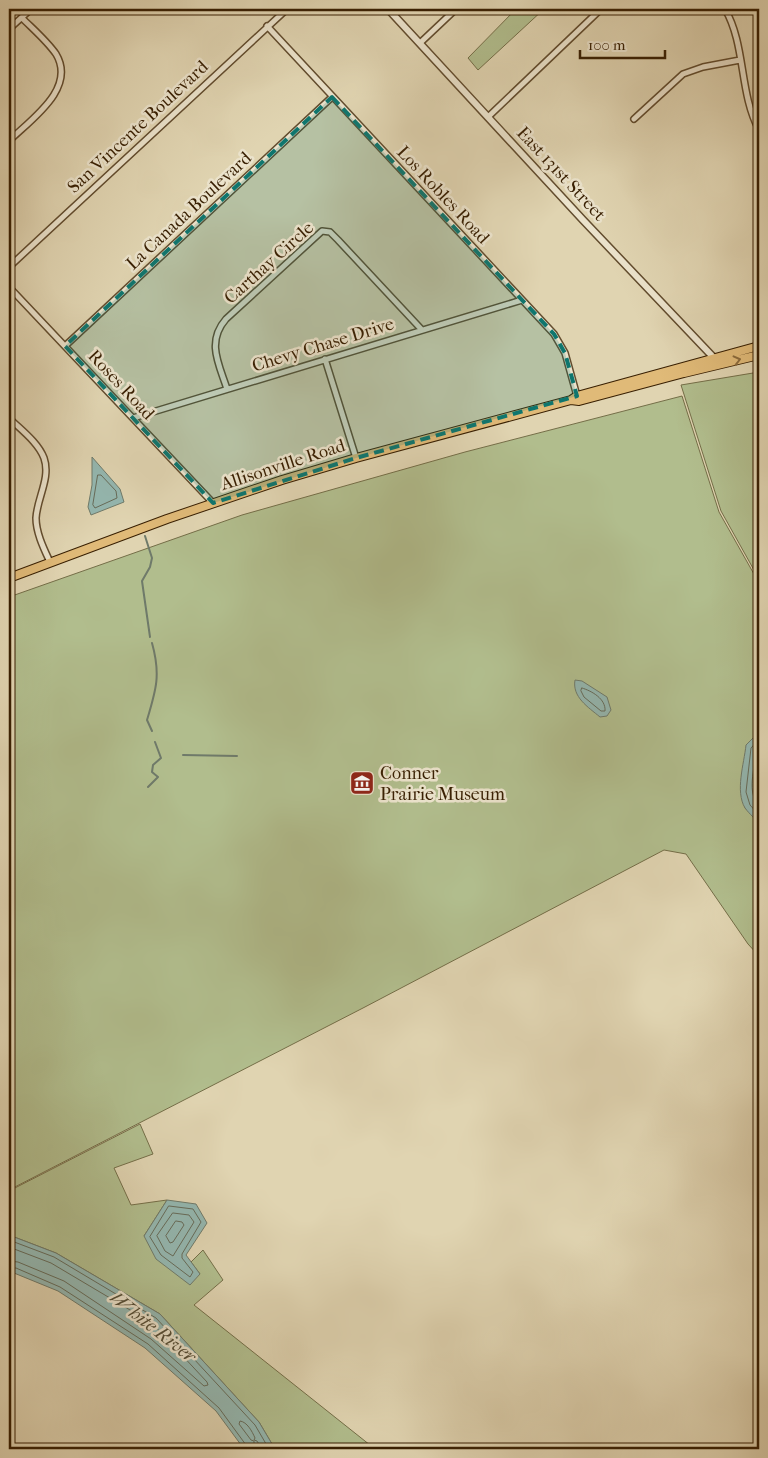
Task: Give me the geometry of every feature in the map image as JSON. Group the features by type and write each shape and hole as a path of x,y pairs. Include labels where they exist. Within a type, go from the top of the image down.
{"main road":[{"name":"Allisonville Road","path":"9,578 213,503 356,458 759,346"},
{"name":"Allisonville Road","path":"574,398 579,401 759,355"}],"street":[{"path":"9,29 31,9"},
{"name":"San Vincente Boulevard","path":"9,267 287,9"},
{"name":"East 131st Street","path":"388,9 714,358"},
{"path":"420,43 456,9"},
{"path":"488,117 601,9"},
{"path":"725,9 734,28 749,104 759,130"},
{"path":"9,141 51,100 58,89 61,79 60,64 56,54 22,18"},
{"name":"Los Robles Road","path":"267,26 554,334 562,345 574,398"},
{"path":"634,119 683,74 703,67 740,60"},
{"name":"La Canada Boulevard","path":"65,346 332,97"},
{"name":"Carthay Circle","path":"226,389 215,347 215,340 219,329 226,320 322,231 330,232 422,330"},
{"name":"Roses Road","path":"9,287 213,503"},
{"name":"Chevy Chase Drive","path":"133,418 522,300"},
{"path":"325,359 356,458"},
{"path":"9,418 39,450 44,459 46,476 36,520 39,535 50,562"}],"highlighted area":[{"path":"332,97 554,334 565,353 577,396 356,458 213,503 65,346"}],"green space":[{"path":"516,9 544,9 478,70 468,58"},
{"path":"759,372 759,579 721,511 681,385"},
{"name":"Conner Prairie Museum","path":"682,396 719,512 759,583 759,733 745,808 757,819 759,827 759,956 748,944 686,854 664,850 363,1008 9,1190 9,597 242,515 465,452"},
{"path":"140,1124 153,1154 114,1168 131,1205 167,1200 144,1236 200,1274 191,1262 203,1250 223,1280 194,1305 375,1449 275,1449 259,1422 160,1314 56,1253 9,1235 9,1191"}],"water":[{"path":"92,457 120,489 124,502 91,515 88,507 92,485"},
{"path":"575,680 582,681 607,697 611,710 607,716 600,717 578,697"},
{"path":"759,732 759,827 755,819 745,808 740,786 746,745"},
{"path":"167,1200 196,1204 207,1223 186,1255 200,1274 190,1285 156,1259 144,1236"},
{"name":"White River","path":"9,1235 56,1253 160,1314 259,1422 275,1449 244,1449 216,1411 145,1348 58,1291 9,1272"}],"waterway":[{"path":"145,536 152,558 150,567 142,581 150,637"},
{"path":"152,643 157,674 153,700 147,720 152,731"},
{"path":"148,787 158,777 152,772 153,765 161,758 155,742"},
{"path":"183,755 237,756"}],"place":[{"name":"Conner Prairie Museum","path":"362,783"}]}
